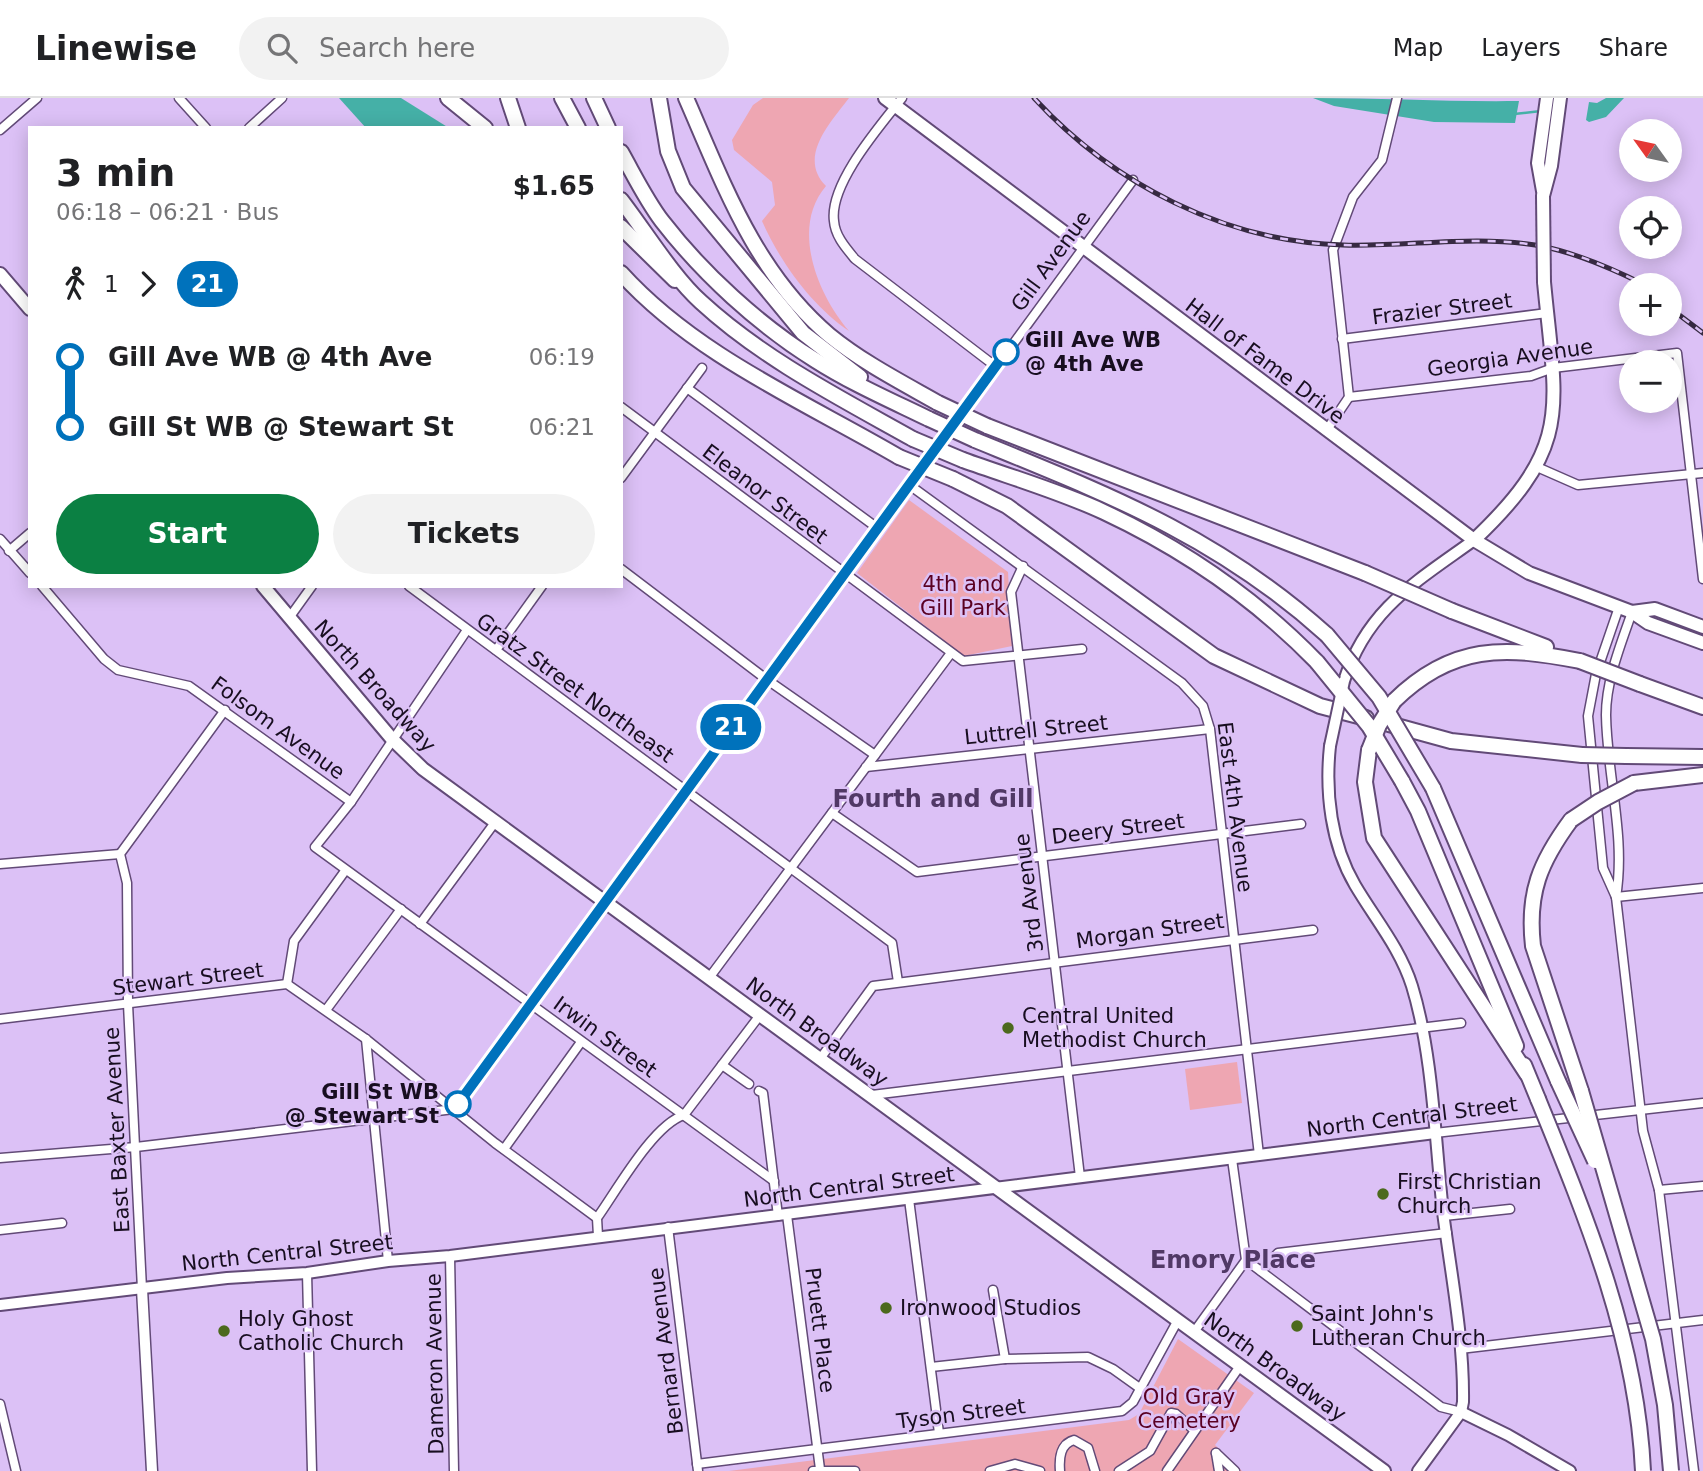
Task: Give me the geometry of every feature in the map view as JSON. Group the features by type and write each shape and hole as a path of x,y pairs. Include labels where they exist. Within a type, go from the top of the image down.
{"highway":[{"path":"440,98 482,126"},
{"path":"448,98 464,114"},
{"path":"508,98 517,126"},
{"path":"562,98 577,126"},
{"path":"594,98 607,126"},
{"path":"659,98 668,150 683,188 803,333 905,407"},
{"path":"686,98 754,249 777,282 829,334 872,365 938,404 987,426 1365,573 1452,611 1703,707"},
{"path":"623,155 662,220 717,281 762,321 814,360 929,419 1129,503 1196,538 1244,567 1289,601 1326,635 1379,697 1433,788 1558,1081 1608,1188"},
{"path":"623,203 699,300"},
{"path":"623,229 743,337 802,376 913,439 1103,512 1180,553 1253,601 1317,662 1368,726 1402,781 1595,1240 1618,1317 1634,1393 1643,1471"},
{"path":"623,275 659,309 741,367 899,457 953,479 1007,506 1214,656 1320,706 1451,741 1581,755 1703,757"},
{"path":"1527,1074 1374,838 1365,782 1369,750 1379,725 1394,701 1436,667 1490,652 1527,650 1580,661"},
{"path":"1671,1471 1665,1405 1653,1339 1581,1091 1533,946 1531,924 1535,884 1547,853 1571,820 1634,783 1703,775"}],"main road":[{"name":"Hall of Fame Drive","path":"878,98 899,102"},
{"name":"Hall of Fame Drive","path":"885,98 899,102 1082,248 1474,540 1529,573 1632,612 1648,623 1703,643"},
{"path":"1418,1471 1461,1412 1463,1393 1435,1133 1422,1029 1412,985 1401,958 1356,886 1334,832 1329,790 1331,746 1343,681 1356,648 1381,611 1412,584 1474,540 1523,489 1537,467 1552,425 1553,368 1544,282 1543,196 1538,163 1547,98"},
{"path":"1543,196 1551,166 1560,98"},
{"path":"0,274 28,307"},
{"name":"North Broadway","path":"265,588 392,739 423,769 1384,1471"},
{"name":"Hall of Fame Drive","path":"1632,612 1655,609 1703,627"},
{"name":"North Central Street","path":"0,1305 227,1278 307,1273 388,1261 450,1256 1435,1133"},
{"path":"1461,1412 1508,1435 1570,1471"}],"street":[{"path":"0,130 37,98"},
{"path":"179,98 204,126"},
{"path":"250,126 282,98"},
{"path":"1326,431 1349,397 1333,250 1353,197 1382,160 1397,98"},
{"path":"899,102 850,170 836,200 834,221 840,240 855,259 995,366"},
{"name":"Gill Avenue","path":"454,1109 876,527 1133,180"},
{"name":"Frazier Street","path":"1342,339 1547,313"},
{"name":"Georgia Avenue","path":"1349,397 1531,376 1553,368 1677,353 1692,475"},
{"path":"623,475 702,368"},
{"path":"687,388 876,527"},
{"name":"Eleanor Street","path":"623,408 963,661 1082,649"},
{"path":"1537,467 1578,485 1703,473"},
{"path":"1692,475 1703,579"},
{"name":"East 4th Avenue","path":"908,484 1192,691 1203,706 1210,729 1259,1155"},
{"path":"9,551 28,535"},
{"path":"0,539 28,571"},
{"name":"3rd Avenue","path":"1023,566 1011,592 1080,1177"},
{"path":"623,571 766,679 875,755"},
{"name":"Folsom Avenue","path":"44,588 104,659 118,670 189,686 351,802"},
{"path":"289,618 311,588"},
{"name":"Gratz Street Northeast","path":"412,588 892,943 898,982"},
{"path":"496,650 541,588"},
{"path":"1616,897 1602,868 1588,716 1596,674 1619,607"},
{"path":"1632,612 1610,681 1606,714 1620,871 1616,897 1645,1149 1658,1190 1694,1471"},
{"path":"351,802 467,629"},
{"path":"709,978 951,653"},
{"path":"0,864 120,854 225,710"},
{"name":"Luttrell Street","path":"866,767 1210,729"},
{"name":"Irwin Street","path":"351,802 315,847 774,1181"},
{"name":"Deery Street","path":"832,813 917,872 1301,824"},
{"path":"421,924 496,821"},
{"name":"East Baxter Avenue","path":"120,854 127,883 128,1004 142,1289"},
{"path":"287,984 294,941 345,871"},
{"path":"1616,897 1703,888"},
{"path":"326,1010 401,909"},
{"name":"Morgan Street","path":"820,1059 873,986 1313,930"},
{"name":"Stewart Street","path":"0,1019 287,984 366,1039 504,1149 597,1218"},
{"path":"598,1236 597,1218 670,1119 684,1115 760,1015"},
{"path":"872,1095 1461,1023"},
{"path":"366,1039 388,1261"},
{"path":"504,1149 581,1042"},
{"path":"722,1065 749,1084"},
{"name":"Pruett Place","path":"759,1091 763,1093 774,1181 783,1215 818,1449 816,1470"},
{"name":"North Central Street","path":"1435,1133 1703,1103"},
{"path":"0,1158 136,1147 373,1116 454,1109"},
{"path":"1194,1332 1246,1260 1232,1159"},
{"path":"1658,1190 1703,1186"},
{"path":"909,1199 939,1433"},
{"path":"1444,1216 1510,1209"},
{"path":"0,1230 62,1223"},
{"name":"Bernard Avenue","path":"668,1227 697,1468"},
{"path":"1261,1271 1278,1253 1447,1233"},
{"name":"Dameron Avenue","path":"450,1256 454,1471"},
{"path":"1246,1260 1441,1407 1461,1412"},
{"path":"307,1273 312,1471"},
{"path":"142,1289 152,1471"},
{"path":"993,1290 1005,1359"},
{"name":"Tyson Street","path":"697,1468 818,1449 1129,1408 1178,1320"},
{"path":"1460,1349 1703,1320"},
{"path":"931,1367 1005,1359 1088,1357 1113,1369 1141,1389"},
{"path":"1167,1471 1241,1366"},
{"path":"0,1404 16,1471"},
{"path":"1119,1471 1150,1451 1171,1413 1176,1414 1194,1430"},
{"path":"1060,1471 1061,1452 1066,1444 1074,1440 1088,1448 1095,1471"},
{"path":"1219,1471 1216,1453 1235,1471"},
{"path":"990,1471 1015,1464 1041,1471"},
{"path":"816,1470 855,1471"}],"green space":[{"path":"763,98 849,98 826,129 816,152 818,175 826,186 815,203 810,221 809,241 812,261 827,299 849,331 810,296 778,252 762,221 775,205 772,182 734,150 732,140 753,105"},
{"name":"4th and Gill Park","path":"909,500 1008,572 1012,646 964,656 857,573"},
{"path":"1237,1062 1242,1103 1190,1110 1185,1069"},
{"name":"Old Gray Cemetery","path":"1178,1339 1254,1393 1215,1445 1242,1471 729,1471 1129,1420 1139,1414"}],"shaded area":[{"path":"339,98 401,98 446,126 364,126"},
{"path":"1313,98 1519,101 1515,123 1434,122 1334,106"},
{"path":"1606,98 1624,98 1606,117 1589,122 1586,120 1589,102 1597,103"}],"waterway":[{"path":"1514,114 1541,111"}],"railway":[{"path":"1034,98 1065,129 1136,182 1174,203 1256,233 1343,245 1511,242 1563,251 1621,273"},
{"path":"1682,317 1703,333"}],"bus line":[{"name":"21","path":"458,1104 1006,352"}],"place":[{"name":"Gill Ave WB @ 4th Ave","path":"1006,352"},
{"name":"Central United Methodist Church","path":"1008,1028"},
{"name":"Gill St WB @ Stewart St","path":"458,1104"},
{"name":"First Christian Church","path":"1383,1194"},
{"name":"Ironwood Studios","path":"886,1308"},
{"name":"Saint John's Lutheran Church","path":"1297,1326"},
{"name":"Holy Ghost Catholic Church","path":"224,1331"}],"district":[{"name":"Fourth and Gill","path":"933,799"},
{"name":"Emory Place","path":"1233,1260"}]}
